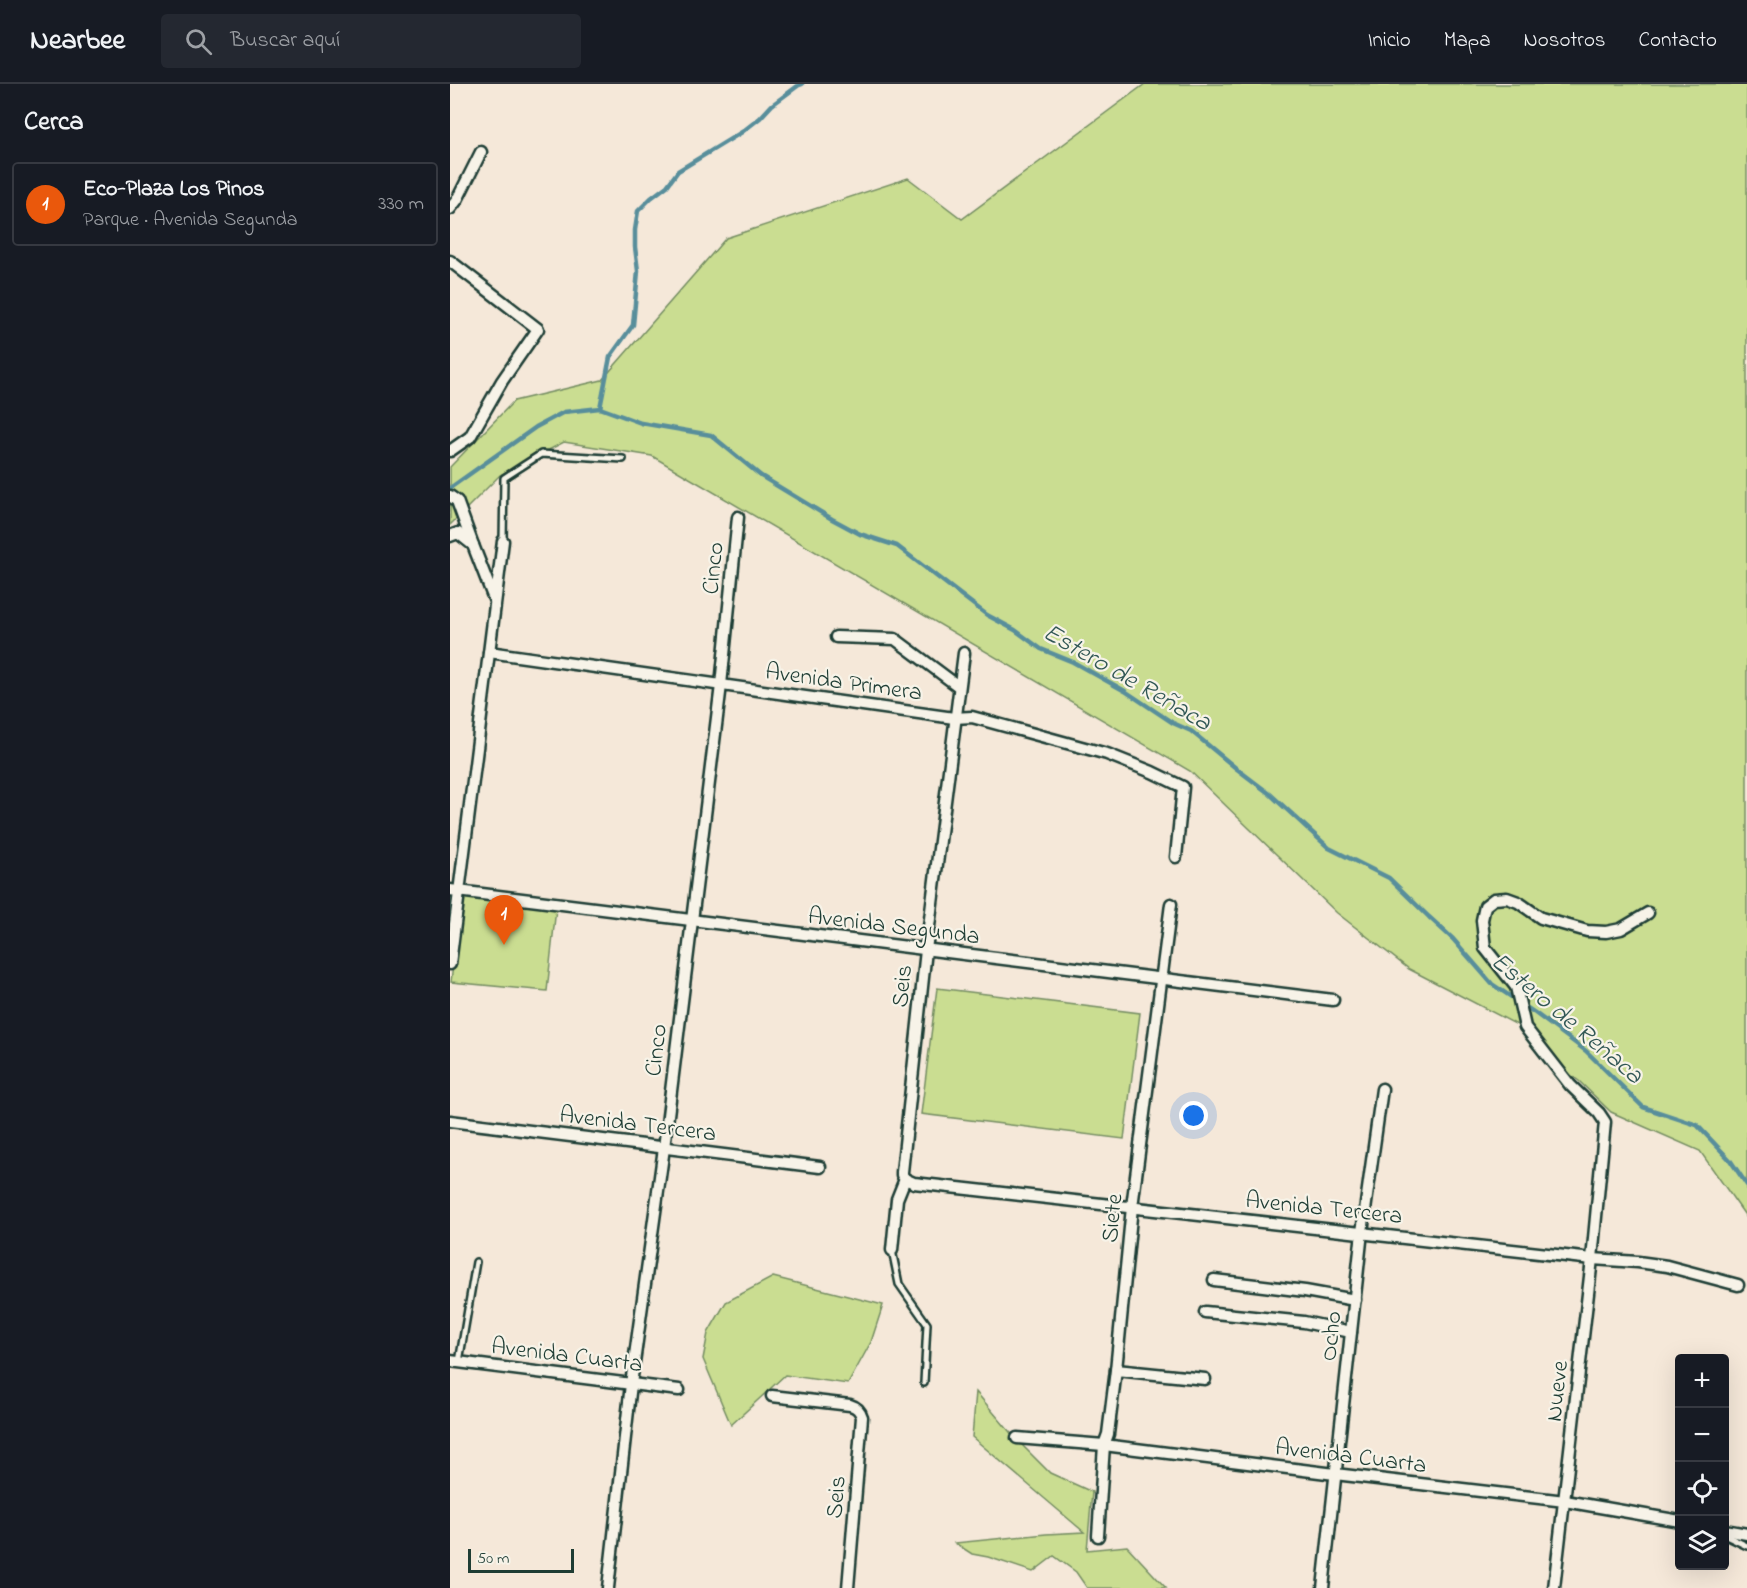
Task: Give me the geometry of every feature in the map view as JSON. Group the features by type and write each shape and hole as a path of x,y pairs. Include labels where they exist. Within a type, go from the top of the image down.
{"street":[{"path":"450,209 457,200 481,152"},
{"path":"450,261 537,329 502,381 471,437 450,451"},
{"path":"450,496 457,501 496,602"},
{"name":"Cinco","path":"608,1588 631,1384 693,921 738,518"},
{"path":"450,536 458,533 473,545"},
{"path":"450,964 455,891 503,541"},
{"path":"836,637 895,639 958,686"},
{"name":"Avenida Primera","path":"489,652 954,718 972,717 1107,754 1183,787 1176,857"},
{"name":"Seis","path":"892,1250 897,1199 905,1179 902,1172 926,950 964,653"},
{"name":"Avenida Segunda","path":"455,891 1333,1000"},
{"name":"Nueve","path":"1554,1588 1592,1259 1605,1122 1599,1113 1570,1085 1526,1027 1516,987 1485,948 1482,920 1485,906 1494,899 1507,898 1518,902 1541,918 1587,931 1606,932 1622,929 1648,913"},
{"name":"Siete","path":"1098,1536 1104,1445 1108,1434 1116,1370 1132,1207 1171,904"},
{"name":"Ocho","path":"1323,1588 1362,1232 1382,1089"},
{"name":"Avenida Tercera","path":"450,1121 820,1167"},
{"name":"Avenida Tercera","path":"905,1179 914,1183 1592,1259 1638,1262 1668,1266 1738,1285"},
{"path":"1214,1280 1305,1291 1355,1300"},
{"path":"1205,1312 1304,1322 1352,1332"},
{"name":"Avenida Cuarta","path":"455,1362 679,1389"},
{"path":"1116,1370 1205,1379"},
{"name":"Seis","path":"772,1396 850,1405 859,1410 862,1417 849,1588"},
{"name":"Avenida Cuarta","path":"1017,1438 1104,1445 1565,1501 1675,1520"},
{"path":"1729,1531 1747,1534"}],"lane":[{"path":"503,541 504,478 541,454 623,459"},
{"path":"892,1250 899,1284 927,1323 924,1383"},
{"path":"455,1362 476,1262"},
{"path":"1729,1538 1747,1546"}],"green space":[{"path":"1145,84 1747,84 1747,1218 1700,1151 1611,1112 1579,1081 1557,1065 1525,1029 1409,969 1337,913 1190,771 652,456 564,442 500,475 450,525 450,467 514,401 602,380 726,238 908,178 962,219"},
{"path":"461,895 556,908 547,991 451,982"},
{"path":"937,988 1140,1013 1124,1139 921,1114"},
{"path":"773,1277 883,1305 871,1342 848,1384 785,1375 731,1425 703,1359 708,1333 726,1302"},
{"path":"976,1392 1015,1438 1050,1473 1092,1492 1087,1550 1127,1546 1166,1588 1087,1588 1076,1572 1054,1556 1033,1572 972,1554 955,1543 1084,1532 972,1437"}],"waterway":[{"path":"600,408 610,357 633,325 638,271 635,247 638,211 667,186 678,171 742,132 772,105 802,84"},
{"name":"Estero de Reñaca","path":"450,488 536,427 564,412 600,408 641,423 711,435 761,476 832,519 860,534 897,546 987,615 1015,630 1041,649 1073,662 1125,691 1173,723 1191,731 1270,794 1329,848 1389,878 1453,939 1492,984 1586,1051 1643,1107 1697,1125 1730,1160 1747,1185"}],"place":[{"name":"Eco-Plaza Los Pinos","path":"504,945"}]}
